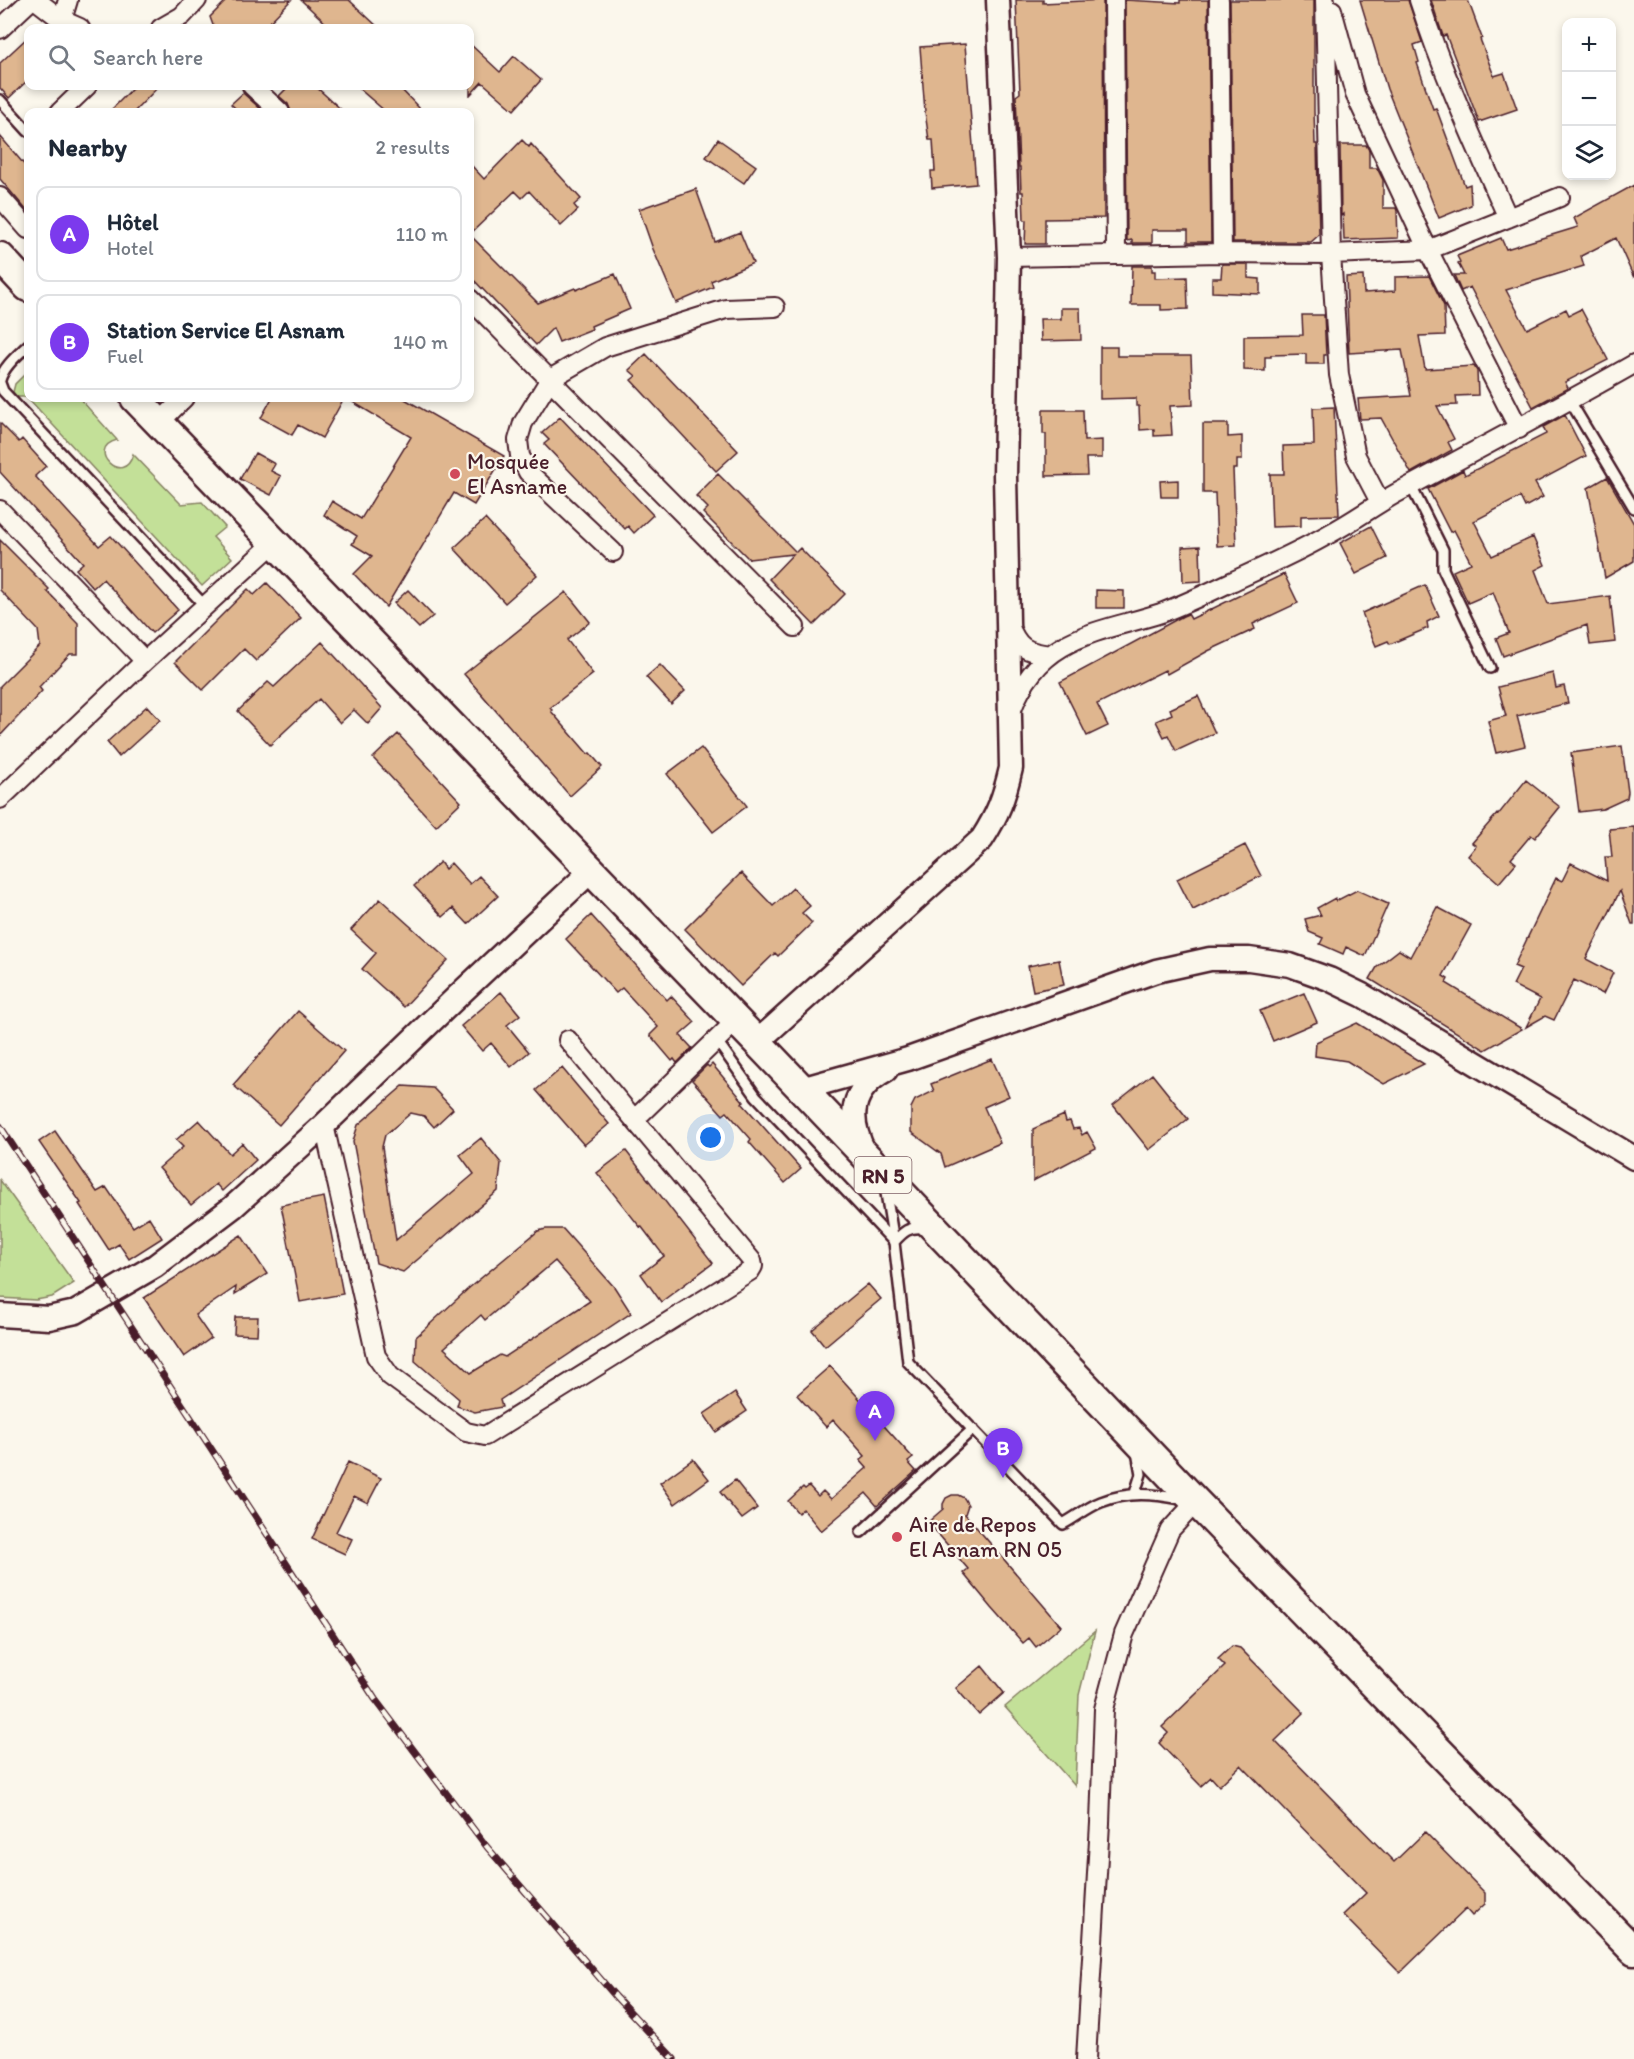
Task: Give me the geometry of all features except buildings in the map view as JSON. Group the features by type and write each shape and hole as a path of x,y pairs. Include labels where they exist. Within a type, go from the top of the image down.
{"main road":[{"path":"0,257 24,283"},
{"name":"RN 5","path":"139,402 591,871 726,1031 757,1042 1128,1432 1634,1950"}],"street":[{"path":"0,29 34,0 71,24"},
{"path":"62,20 68,0"},
{"path":"188,22 197,0"},
{"path":"757,1042 981,839 994,819 1011,768 1005,475 1009,257 998,0"},
{"path":"1114,0 1116,254"},
{"path":"1219,0 1222,253"},
{"path":"1324,0 1331,254 1342,392 1356,456 1380,502"},
{"path":"1329,0 1355,94 1428,250 1519,429"},
{"path":"1419,0 1432,43 1456,103 1508,218"},
{"path":"64,108 83,90"},
{"path":"256,90 276,108"},
{"path":"0,197 24,224"},
{"path":"1009,257 1222,253 1331,254 1428,250 1560,197"},
{"path":"474,303 795,627"},
{"path":"613,552 528,472 520,456 518,440 523,423 550,379 605,347 726,309 775,307"},
{"path":"1009,717 1018,691 1031,673 1050,655 1065,645 1098,632 1161,613 1232,582 1328,535 1380,502 1519,429 1634,364"},
{"path":"159,423 180,402"},
{"path":"0,510 145,661"},
{"path":"0,799 145,661 275,542"},
{"path":"1007,621 1013,637 1024,648 1033,653 1050,655"},
{"path":"0,1315 49,1317 76,1312 155,1266 233,1208 324,1125 591,871"},
{"path":"801,1089 908,1059 1156,971 1210,959 1249,959 1290,965 1329,979 1362,995 1634,1158"},
{"path":"635,1119 726,1031"},
{"path":"324,1125 376,1356 390,1376 465,1432 485,1436 750,1271 753,1266 752,1261 568,1040"},
{"path":"876,1168 859,1141 854,1120 854,1103 864,1086 878,1075 908,1059"},
{"path":"1086,2059 1100,1823 1104,1709 1124,1634 1170,1530 1196,1502"}],"lane":[{"path":"0,100 24,127"},
{"path":"24,349 2,374 0,382 3,391 205,606"},
{"path":"1570,401 1634,508"},
{"path":"1411,486 1443,550 1443,569 1490,668"},
{"path":"726,1031 756,1096 894,1242"},
{"path":"876,1168 894,1242 908,1362 1064,1524 1101,1502 1136,1493 1196,1502"},
{"path":"894,1242 904,1231 915,1227 935,1230"},
{"path":"861,1532 973,1429"},
{"path":"1128,1432 1139,1457 1142,1474 1136,1493"}],"green space":[{"path":"24,375 24,397 17,397 13,392 15,384"},
{"path":"32,402 83,402 117,440 108,445 104,451 109,463 115,467 122,467 128,464 133,454 181,504 202,502 225,527 213,537 232,558 202,586"},
{"path":"0,1180 74,1283 52,1297 36,1300 0,1298"},
{"path":"1095,1631 1079,1695 1075,1786 1005,1707"}],"railway":[{"path":"0,1126 375,1699 487,1847 616,1997 674,2059"}],"place":[{"name":"Mosquée El Asname","path":"455,474"},
{"name":"Hôtel","path":"875,1441"},
{"name":"Station Service El Asnam","path":"1003,1478"},
{"name":"Aire de Repos El Asnam RN 05","path":"897,1537"}]}
